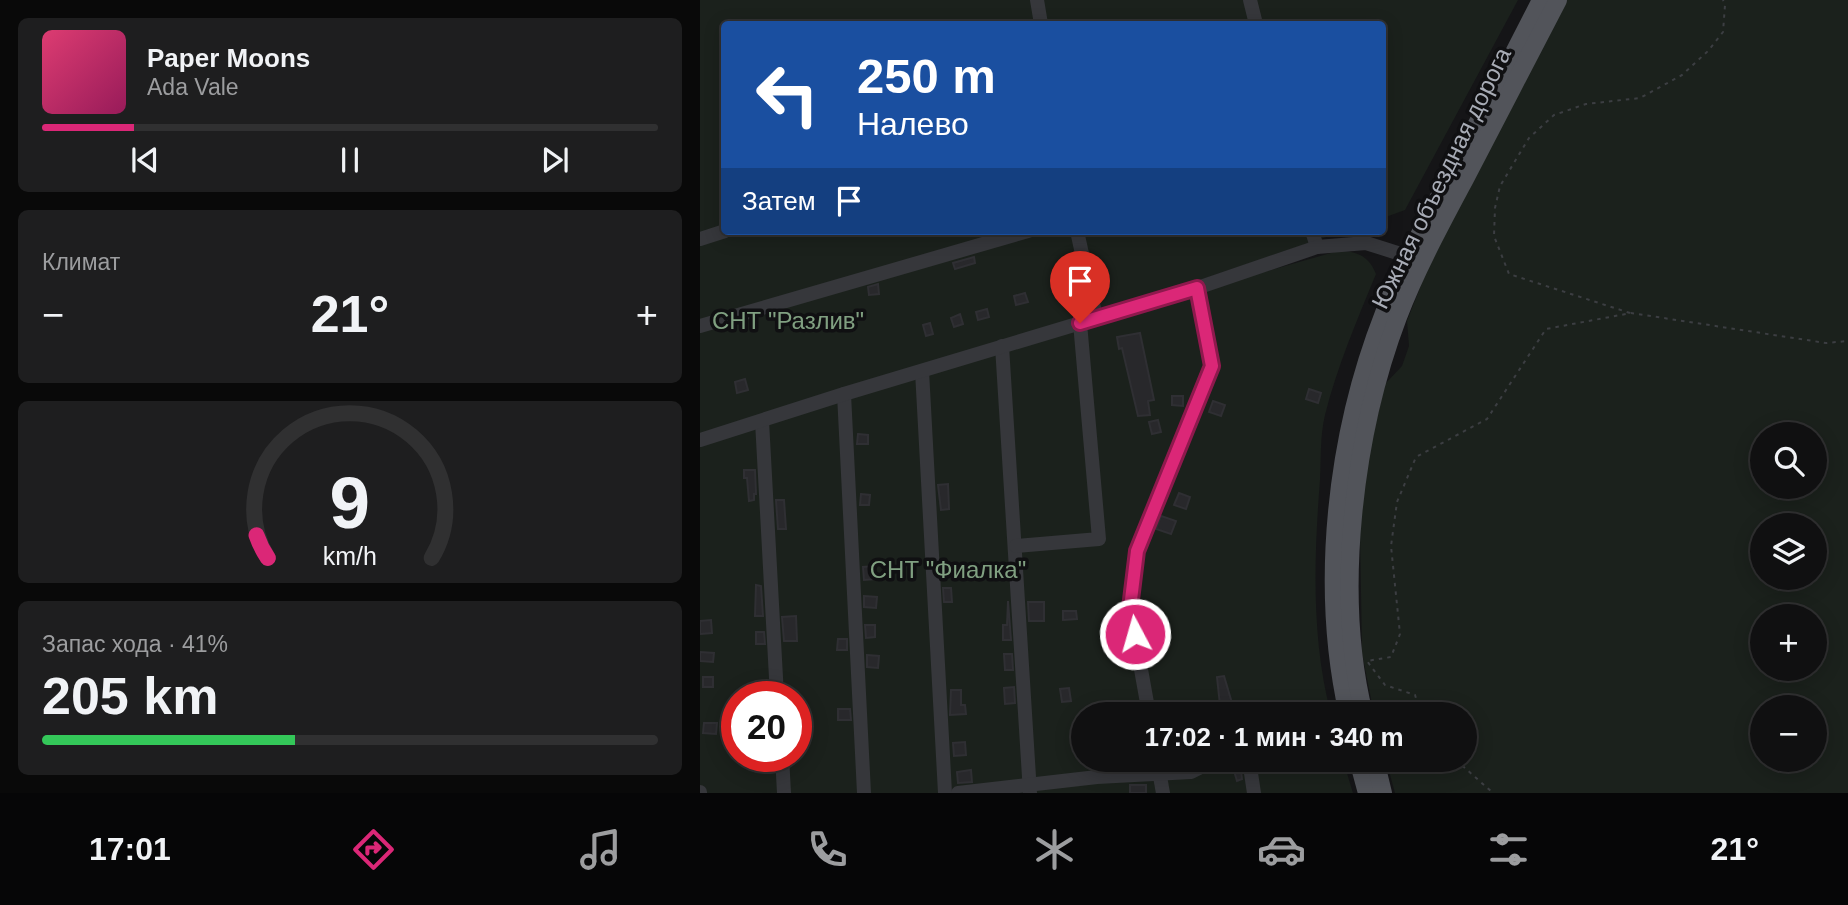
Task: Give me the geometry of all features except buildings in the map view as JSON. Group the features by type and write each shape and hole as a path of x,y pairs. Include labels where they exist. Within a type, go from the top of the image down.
{"main road":[{"name":"Южная объездная дорога","path":"1361,702 1350,606 1352,513 1378,377 1413,266 1541,0"},
{"name":"Южная объездная дорога","path":"1346,702 1338,647 1335,531 1343,464 1365,372 1384,312 1413,266 1558,0"},
{"path":"1361,772 1367,793"},
{"path":"1378,772 1384,793"}],"street":[{"path":"1037,0 1040,21"},
{"path":"1250,0 1255,21"},
{"path":"700,239 721,232"},
{"path":"700,326 1014,235"},
{"path":"1078,235 1096,317"},
{"path":"1313,235 1317,247"},
{"path":"700,440 1197,288 1317,247 1366,243 1413,266"},
{"path":"1147,702 1130,608 1137,551 1212,366 1197,288"},
{"path":"1016,546 1099,539 1080,323"},
{"path":"1002,346 1029,789"},
{"path":"922,371 945,793"},
{"path":"844,394 864,793"},
{"path":"762,421 776,681"},
{"path":"783,772 784,793"},
{"path":"1159,772 1163,793"},
{"path":"958,793 1029,789 1097,777 1191,772"},
{"path":"1251,772 1254,793"},
{"path":"1097,777 1099,793"}],"path":[{"path":"1723,0 1723,32 1708,51 1682,75 1640,98 1586,104 1553,115 1529,138 1500,186 1495,208 1494,236 1509,274 1631,313 1826,343 1848,341"},
{"path":"1417,702 1415,695 1385,685 1367,661 1391,657 1400,634 1391,547 1398,502 1416,457 1487,419 1546,329 1631,313"},
{"path":"1469,772 1493,793"}],"green space":[{"name":"СНТ \"Фиалка\"","path":"700,0 1518,0 1405,210 1386,217 1386,21 721,21 721,235 1332,235 1023,340 1338,251 1351,252 1370,263 1376,274 1341,361 1322,431 1316,538 1316,598 1320,657 1328,702 1071,702 1071,772 1347,772 1353,793 700,793"},
{"path":"1567,0 1848,0 1848,793 1395,793 1389,772 1477,772 1477,702 1372,702 1362,653 1360,532 1367,461 1385,384 1402,366 1409,346 1407,321 1432,257"}],"route":[{"path":"1080,323 1197,288 1212,366 1137,551 1130,608 1135,634"}],"park label":[{"name":"СНТ \"Разлив\"","path":"788,320"}]}
